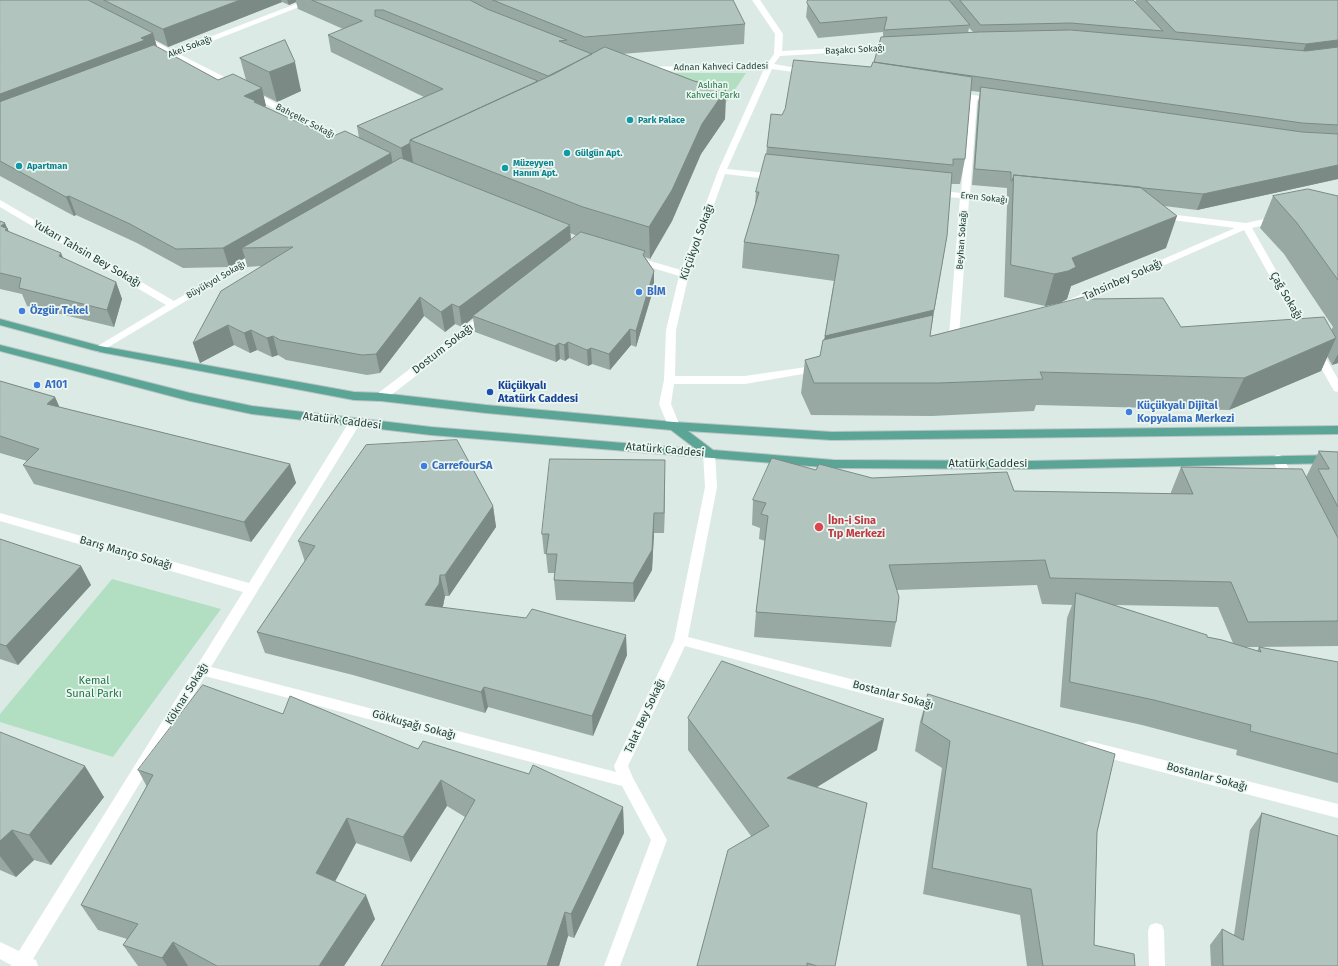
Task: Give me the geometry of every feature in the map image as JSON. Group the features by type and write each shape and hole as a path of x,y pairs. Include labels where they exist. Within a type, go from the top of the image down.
{"main road":[{"path":"0,322 100,349 354,396 381,397 486,409 674,426 832,436 1338,430"},
{"name":"Atatürk Caddesi","path":"0,348 190,397 252,410 431,431 842,464 1030,465 1338,459"},
{"path":"674,426 709,453"}],"street":[{"name":"Akel Sokağı","path":"158,59 313,0"},
{"path":"756,0 780,34 778,54"},
{"name":"Bahçeler Sokağı","path":"132,33 356,146"},
{"name":"Başakcı Sokağı","path":"778,54 905,47"},
{"name":"Küçükyol Sokağı","path":"674,426 665,404 669,380 670,330 684,274 722,171 754,97 769,66 778,54"},
{"name":"Adnan Kahveci Caddesi","path":"633,69 769,66 816,73"},
{"path":"950,94 1005,102"},
{"name":"Beyhan Sokağı","path":"954,336 973,97"},
{"path":"722,171 785,178"},
{"name":"Eren Sokağı","path":"926,192 1035,203"},
{"name":"Yukarı Tahsin Bey Sokağı","path":"0,203 173,305"},
{"path":"1152,216 1246,226"},
{"name":"Tahsinbey Sokağı","path":"1057,308 1246,226 1292,216"},
{"name":"Çağ Sokağı","path":"1246,226 1338,388"},
{"name":"Büyükyol Sokağı","path":"100,349 268,250"},
{"path":"625,256 684,274"},
{"name":"Dostum Sokağı","path":"381,397 494,310"},
{"path":"669,380 745,380 827,366"},
{"name":"Köknar Sokağı","path":"24,965 251,589 355,422"},
{"name":"Talat Bey Sokağı","path":"612,966 658,840 627,781 621,766 680,640 711,488 709,453"},
{"path":"1278,459 1296,494"},
{"name":"Barış Manço Sokağı","path":"0,517 251,589"},
{"name":"Bostanlar Sokağı","path":"680,640 951,710"},
{"name":"Gökkuşağı Sokağı","path":"202,670 627,781"},
{"name":"Bostanlar Sokağı","path":"1075,743 1338,811"},
{"path":"1156,931 1157,966"},
{"path":"0,950 24,965"}],"green space":[{"name":"Aslıhan Kahveci Parkı","path":"622,73 746,73 720,112"},
{"name":"Kemal Sunal Parkı","path":"112,579 221,609 113,757 0,722 0,714"}],"building":[{"path":"0,0 88,0 153,33 141,38 145,40 0,94"},
{"path":"104,0 240,0 163,29"},
{"path":"312,0 470,0 487,9 567,40 559,41 592,54 548,76 383,10 375,10 375,16 538,81 410,140 410,143 401,148 357,126 443,89 328,35 362,21"},
{"path":"493,0 733,0 745,24 585,37"},
{"path":"808,0 949,0 970,25 884,30 887,17 820,23 807,3"},
{"path":"960,0 1133,0 1163,31 1071,23 981,25"},
{"path":"1146,0 1338,0 1338,40 1306,44 1176,32"},
{"path":"1071,30 1306,51 1338,47 1338,125 1302,123 874,62 881,37 979,32"},
{"path":"285,40 295,62 269,72 240,58"},
{"path":"154,45 218,80 233,74 262,88 244,96 256,101 254,102 331,137 345,131 391,153 223,248 176,249 130,224 69,196 66,197 0,161 0,102"},
{"path":"605,47 694,81 726,89 702,124 672,190 649,227 583,207 410,140 554,74"},
{"path":"794,60 871,67 873,62 972,77 965,159 953,159 953,165 767,147 771,114 782,115 785,109"},
{"path":"981,87 1302,132 1338,134 1338,165 1203,194 1014,175 1011,181 1011,172 975,169"},
{"path":"766,154 952,173 947,236 934,310 825,336 839,255 744,242 759,192 756,192"},
{"path":"401,158 570,225 459,307 452,304 441,312 420,297 376,354 362,355 280,340 273,336 267,338 251,330 244,333 228,325 193,343 221,291 293,247 242,248"},
{"path":"1014,175 1140,187 1177,216 1072,258 1076,267 1068,271 1054,274 1011,265"},
{"path":"1308,189 1338,196 1338,280 1297,223 1273,196"},
{"path":"0,221 5,223 1,226 8,229 5,230 61,253 59,256 116,282 107,310 19,288 21,278 0,273"},
{"path":"581,232 645,251 643,255 654,271 636,331 630,329 609,354 591,348 587,350 568,342 564,345 559,343 555,346 473,316"},
{"path":"1089,296 1091,299 1163,298 1181,327 1324,317 1336,338 1244,378 1040,372 1043,379 939,383 814,383 805,360 820,356 823,340 933,315 930,336"},
{"path":"0,381 55,397 47,404 290,464 244,522 23,465 39,449 0,436"},
{"path":"457,440 493,506 445,575 440,575 439,584 425,605 526,618 532,609 626,635 592,716 484,687 481,692 257,632 315,546 298,541 366,445"},
{"path":"1319,451 1338,452 1338,507 1318,469 1329,469"},
{"path":"772,458 816,470 819,464 872,478 1007,472 1014,491 1193,494 1181,467 1302,469 1338,538 1338,621 1248,622 1231,582 1050,578 1045,560 889,565 899,597 896,622 756,612 768,516 761,514 766,503 753,500"},
{"path":"550,459 665,460 664,513 654,513 652,550 633,583 554,580 557,554 546,554 549,534 542,534"},
{"path":"0,539 81,566 6,646 0,644"},
{"path":"1076,593 1207,635 1207,637 1261,652 1259,647 1338,662 1338,754 1250,731 1251,725 1154,700 1070,682"},
{"path":"722,661 884,719 787,778 867,803 835,966 817,966 807,963 807,966 697,966 728,850 769,826 688,718"},
{"path":"203,685 283,714 290,696 418,749 423,741 529,774 533,765 623,807 571,914 565,912 547,966 381,966 475,800 441,780 403,837 347,818 316,873 366,895 319,966 217,966 173,942 162,958 123,945 138,924 81,905 153,775 138,770"},
{"path":"928,694 1115,754 1097,832 1094,945 1134,954 1135,966 1043,966 1031,889 932,868 950,741 922,723"},
{"path":"0,732 85,766 29,835 12,830 0,841"},
{"path":"1262,813 1338,836 1338,966 1223,966 1222,929 1243,940"}],"place":[{"name":"Park Palace","path":"630,120"},
{"name":"Gülgün Apt.","path":"567,153"},
{"name":"Apartman","path":"19,166"},
{"name":"Müzeyyen Hanım Apt.","path":"505,168"},
{"name":"BİM","path":"639,292"},
{"name":"Özgür Tekel","path":"22,311"},
{"name":"A101","path":"37,385"},
{"name":"Küçükyalı Atatürk Caddesi","path":"490,392"},
{"name":"Küçükyalı Dijital Kopyalama Merkezi","path":"1129,412"},
{"name":"CarrefourSA","path":"424,466"},
{"name":"İbn-i Sina Tıp Merkezi","path":"819,527"}]}
